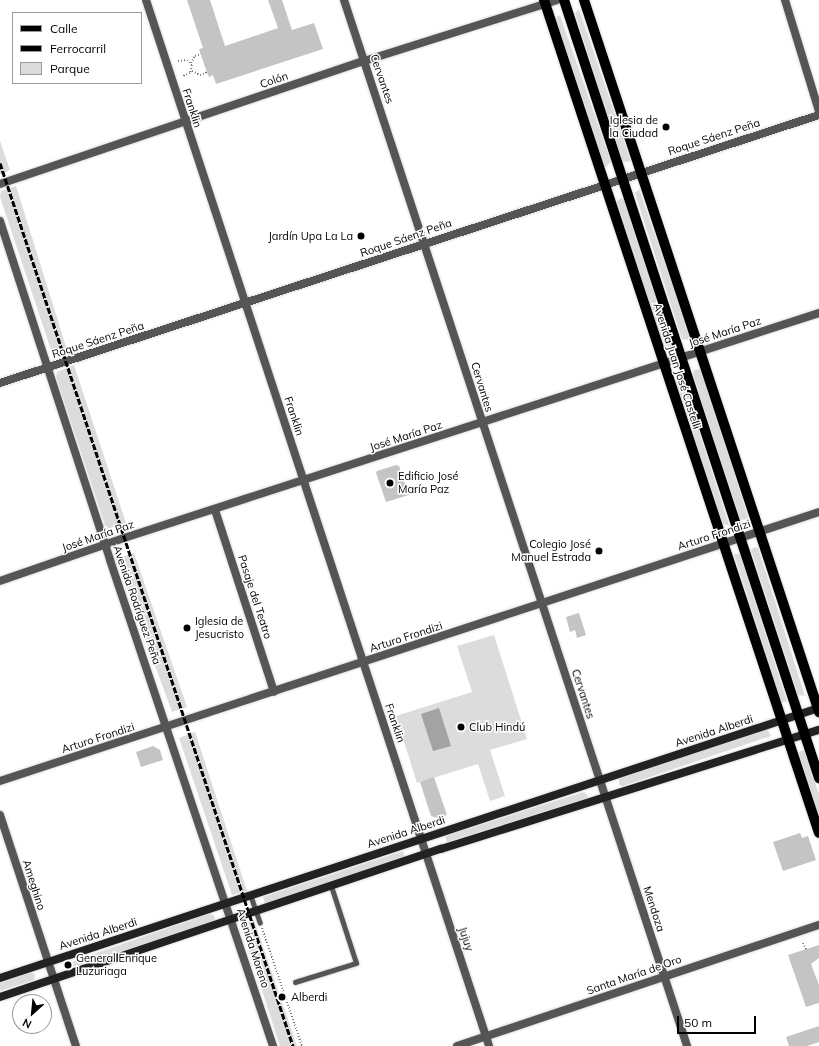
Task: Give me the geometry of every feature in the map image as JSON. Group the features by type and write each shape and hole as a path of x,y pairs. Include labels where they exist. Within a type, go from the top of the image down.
{"main road":[{"name":"Avenida Juan José Castelli","path":"564,0 683,358 740,538 819,778"},
{"path":"584,0 701,351 758,532 818,710"},
{"name":"Avenida Juan José Castelli","path":"544,2 722,544 819,833"},
{"name":"Avenida Alberdi","path":"0,978 782,720 818,710"},
{"path":"0,997 427,854 819,730"}],"street":[{"name":"Franklin","path":"146,0 184,123 247,303 363,662 422,838"},
{"name":"Cervantes","path":"344,0 425,242 482,423 600,780"},
{"name":"Colón","path":"0,184 364,61 544,2 557,0"},
{"path":"784,0 819,111"},
{"name":"Roque Sáenz Peña","path":"0,383 247,303 425,242 819,115"},
{"name":"Avenida Rodríguez Peña","path":"0,221 105,544 227,903"},
{"name":"José María Paz","path":"0,581 105,544 215,510 701,351 819,314"},
{"name":"Pasaje del Teatro","path":"215,510 274,692"},
{"name":"Arturo Frondizi","path":"0,781 542,605 819,512"},
{"name":"Mendoza","path":"600,780 687,1046"},
{"name":"Ameghino","path":"0,815 47,963 76,1046"},
{"name":"Jujuy","path":"422,838 489,1046"},
{"name":"Avenida Moreno","path":"227,903 273,1046"},
{"name":"Santa María de Oro","path":"457,1046 819,925"}],"lane":[{"path":"295,982 356,963 331,886"},
{"name":"Avenida Moreno","path":"251,896 260,922"}],"path":[{"path":"192,71 191,63 195,56 201,54"},
{"path":"178,61 187,60 191,63"},
{"path":"192,71 200,75 207,72"},
{"path":"183,76 192,71"},
{"name":"Avenida Moreno","path":"260,922 302,1046"},
{"path":"803,942 806,949"}],"green space":[{"path":"579,9 630,159 629,162 622,161 575,13"},
{"path":"560,15 611,162 606,167 602,165 555,19"},
{"path":"0,141 10,170 0,175"},
{"path":"16,186 68,353 57,357 52,353 0,197 1,191"},
{"path":"639,189 690,336 689,340 682,339 635,193"},
{"path":"621,198 624,199 672,343 670,347 663,346 616,202"},
{"path":"74,365 126,523 110,528 106,528 56,377 57,372"},
{"path":"699,369 702,372 748,517 746,520 740,519 693,375 694,370"},
{"path":"680,377 682,378 729,525 722,524 675,380"},
{"path":"755,547 758,548 805,696 798,695 751,550"},
{"path":"134,553 187,707 172,712 116,559"},
{"path":"734,554 740,554 787,702 781,702"},
{"name":"Club Hindú","path":"494,635 527,739 490,750 505,796 490,801 478,764 417,783 396,716 472,692 457,646"},
{"path":"767,729 771,736 623,786 619,785 619,778"},
{"path":"195,732 247,891 232,895 179,738"},
{"path":"804,750 819,794 819,815 798,752"},
{"path":"584,792 588,796 587,798 447,842 445,836"},
{"path":"403,851 405,858 265,904 263,897"},
{"path":"209,914 214,915 215,919 212,922 69,968 65,964"},
{"path":"254,920 297,1046 280,1046 244,935 245,923"},
{"path":"31,972 35,975 34,980 0,991 0,983"}],"shaded area":[{"path":"439,708 451,746 433,751 421,714"}],"building":[{"path":"187,0 210,0 225,46 278,28 268,0 282,0 292,30 314,23 323,49 216,84 213,75 209,77 205,67 199,49 203,48"},
{"name":"Edificio José María Paz","path":"396,465 399,466 409,495 386,502 376,473 377,471"},
{"path":"579,613 586,635 577,638 575,630 570,632 566,617"},
{"path":"153,746 160,750 163,760 141,767 136,752"},
{"path":"434,777 447,815 438,818 431,816 420,782"},
{"path":"800,833 802,838 808,836 816,860 783,871 773,842"},
{"path":"819,945 819,958 811,964 819,985 819,1003 806,1007 788,955"},
{"path":"819,1026 819,1042 807,1046 789,1046 786,1037"}],"railway":[{"path":"0,163 293,1046"}],"place":[{"name":"Iglesia de la Ciudad","path":"666,127"},
{"name":"Jardín Upa La La","path":"361,236"},
{"name":"Edificio José María Paz","path":"390,483"},
{"name":"Colegio José Manuel Estrada","path":"599,551"},
{"name":"Iglesia de Jesucristo","path":"187,628"},
{"name":"Club Hindú","path":"461,727"},
{"name":"General Enrique Luzuriaga","path":"68,965"},
{"name":"Alberdi","path":"282,997"}]}
